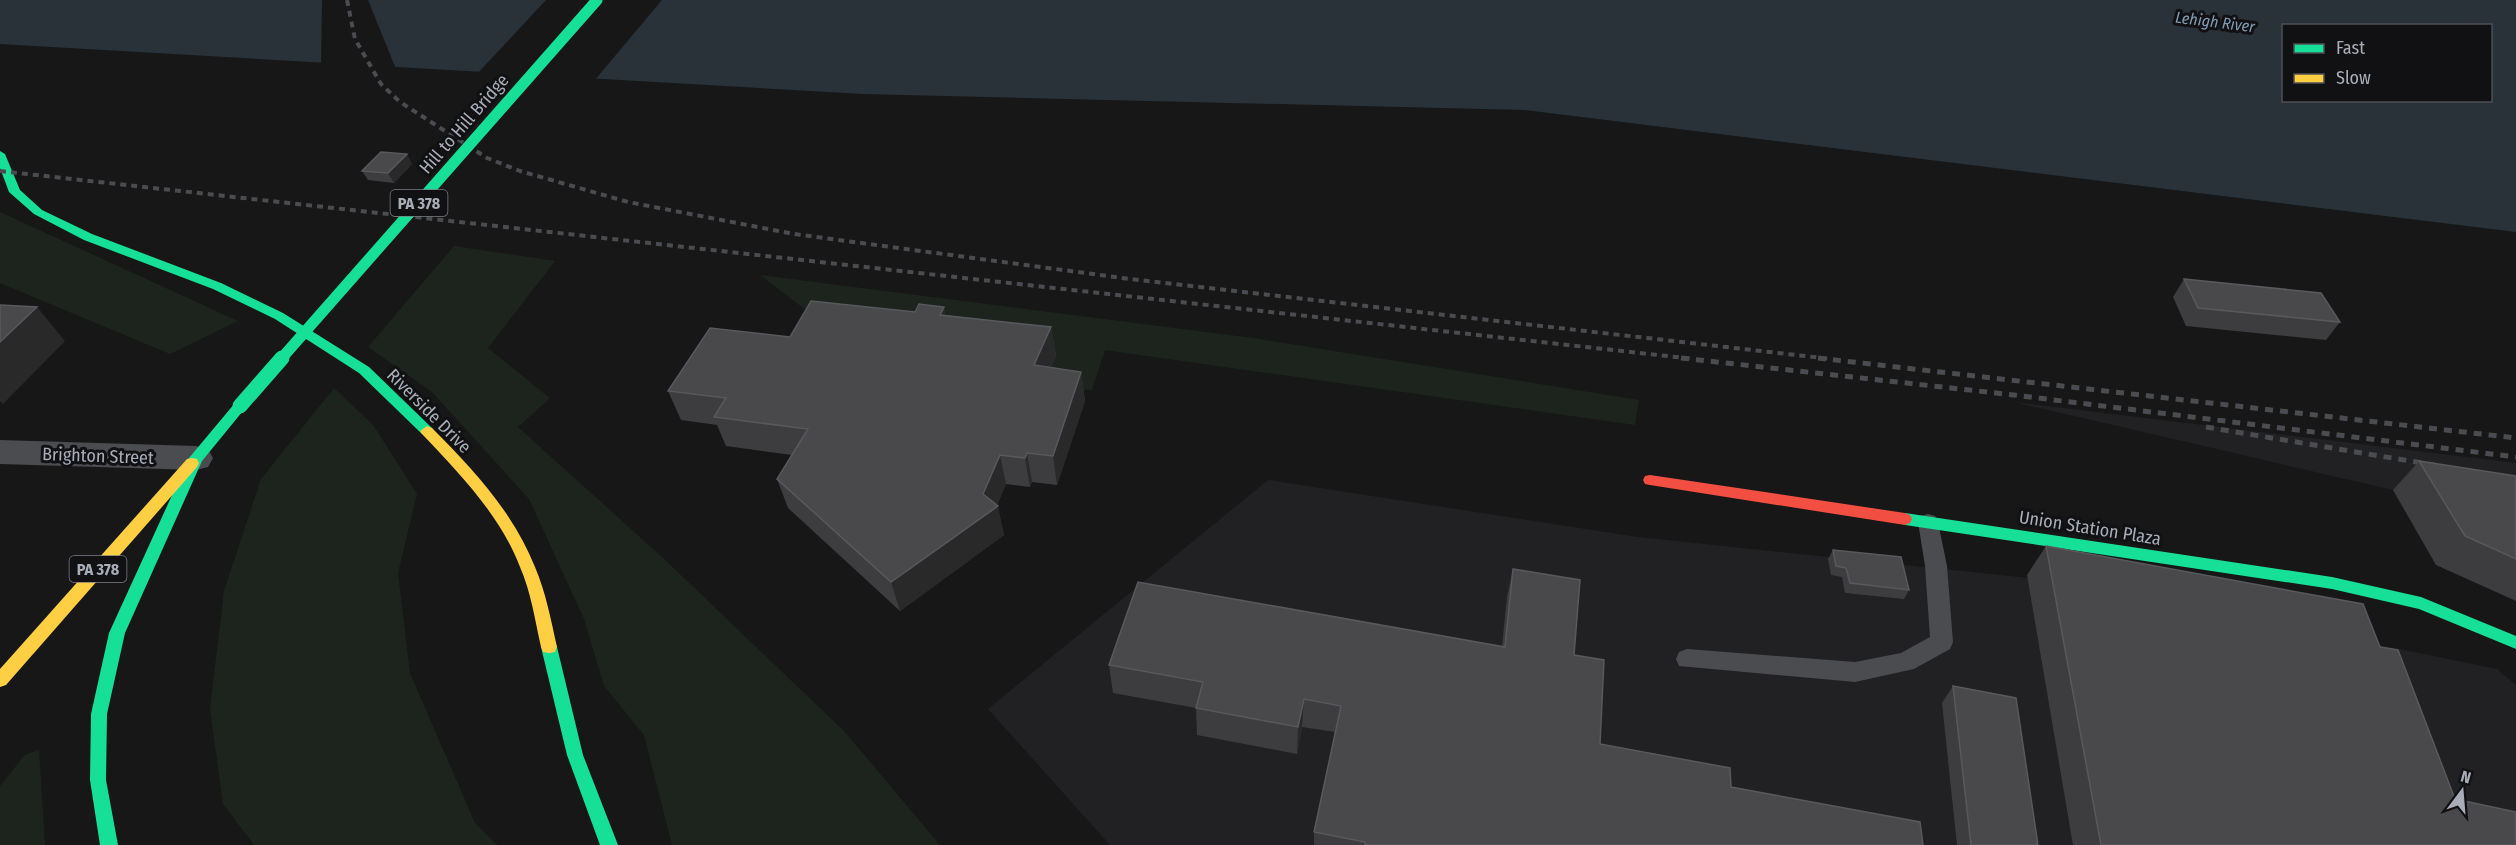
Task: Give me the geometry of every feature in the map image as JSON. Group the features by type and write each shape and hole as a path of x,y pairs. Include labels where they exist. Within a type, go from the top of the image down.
{"main road":[{"name":"Hill to Hill Bridge","path":"196,458 597,0"},
{"name":"Riverside Drive","path":"0,154 16,193 36,211 81,232 231,291 327,345 385,388 474,482 513,536 527,565 548,638 560,700 584,780 609,845"},
{"name":"PA 378","path":"0,680 196,458"},
{"path":"109,845 98,780 99,714 117,633 196,458"},
{"name":"Union Station Plaza","path":"1650,480 2332,583 2421,603 2516,643"}],"street":[{"name":"Brighton Street","path":"0,452 196,458"}],"lane":[{"path":"1687,659 1855,672 1906,662 1942,642 1936,566 1928,522"}],"shaded area":[{"path":"0,212 238,321 170,354 0,283"},
{"path":"454,246 555,261 488,348 550,398 518,427 663,558 844,731 940,845 672,845 644,735 604,686 584,619 529,499 432,392 368,347"},
{"path":"760,275 1253,338 1639,400 1635,425 1105,350 1092,390 1038,389 1051,344 806,310"},
{"path":"334,388 374,426 417,494 398,573 410,673 475,823 497,845 254,845 223,804 210,709 224,591 261,479"},
{"path":"2014,402 2516,463 2516,510 2393,490"},
{"path":"1268,480 1638,537 2076,583 2497,669 2516,685 2516,845 1110,845 988,709"},
{"path":"39,750 45,845 0,845 0,786 25,755"}],"water":[{"name":"Lehigh River","path":"0,0 2516,0 2516,232 1525,110 863,94 0,44"}],"pier":[{"path":"322,0 368,0 396,69 321,65"},
{"path":"546,0 662,0 594,81 477,74"}],"building":[{"path":"381,152 407,154 388,173 362,171"},
{"path":"2184,279 2321,293 2340,322 2198,308"},
{"path":"811,301 915,312 919,304 944,307 940,315 1051,327 1034,365 1081,372 1053,456 1027,453 1025,458 1000,455 983,494 998,506 891,582 777,479 808,429 714,417 726,398 668,391 710,328 790,337"},
{"path":"0,305 37,307 0,342"},
{"path":"2419,461 2516,476 2516,559 2465,536"},
{"path":"2046,546 2363,604 2380,647 2398,650 2455,799 2516,812 2516,845 2101,845"},
{"path":"1833,550 1901,557 1909,590 1850,583 1846,568 1836,566"},
{"path":"1513,569 1580,580 1574,655 1604,660 1600,744 1730,768 1731,787 1920,822 1923,845 1365,845 1365,842 1314,832 1341,706 1304,699 1298,727 1196,708 1203,682 1109,665 1138,582 1505,647"},
{"path":"1953,686 2016,698 2038,845 1971,845"}],"railway":[{"path":"347,0 355,39 381,84 400,102 487,158 520,171 628,202 794,234 1130,279 1831,359"},
{"path":"0,171 1694,359"},
{"path":"1681,358 2014,395 2516,457"},
{"path":"1818,358 2516,438"},
{"path":"2206,427 2434,465"}],"traffic: fast":[{"path":"240,406 597,0"},
{"path":"0,154 15,192 38,212 88,237 217,286 279,316 364,370 427,431"},
{"path":"109,845 98,780 99,714 117,633 196,458 240,406"},
{"path":"1905,519 2332,583 2421,603 2516,643"},
{"path":"549,647 575,755 609,845"}],"traffic: slow":[{"path":"427,431 485,494 520,548 532,577 549,647"},
{"path":"0,680 192,463"}],"traffic: jam":[{"path":"1650,480 1905,519"}]}
